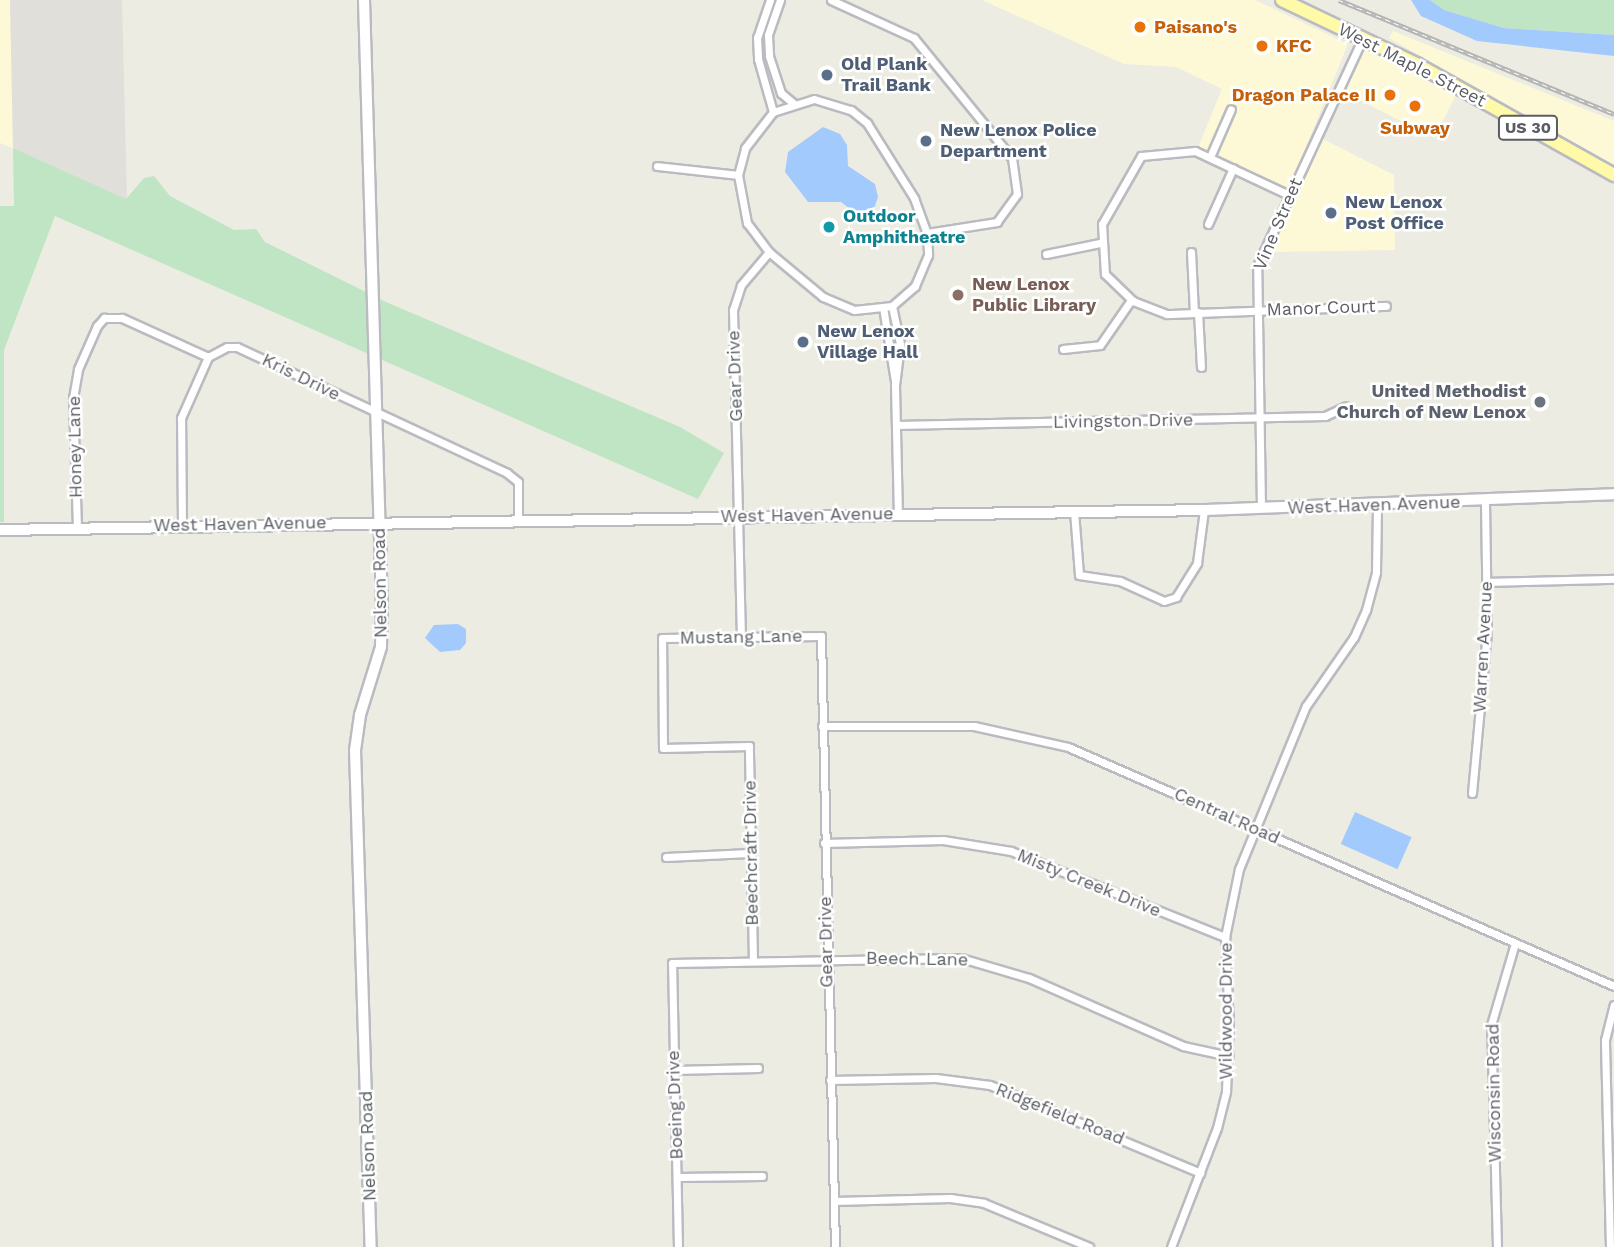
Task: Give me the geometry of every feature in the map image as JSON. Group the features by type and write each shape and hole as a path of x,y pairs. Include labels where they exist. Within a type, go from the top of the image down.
{"main road":[{"name":"West Maple Street","path":"1283,0 1363,38 1614,175"}],"street":[{"name":"Nelson Road","path":"364,0 381,647 360,716 355,750 371,1247"},
{"path":"770,0 757,38 758,60 774,112"},
{"path":"780,0 768,35 769,56 781,93 793,103"},
{"path":"831,0 914,38 1013,158 1017,194 997,222 927,233"},
{"name":"Vine Street","path":"1262,508 1255,311 1257,266 1363,38"},
{"path":"814,99 834,103 867,123 914,198 927,233 923,272 892,306 854,310 834,303 769,252 747,223 738,175 745,148 774,112 793,103 814,99"},
{"path":"1210,157 1231,109"},
{"path":"1255,311 1167,314 1131,300 1105,274 1100,243 1102,224 1141,156 1185,150 1210,157 1289,195"},
{"path":"657,166 738,175"},
{"path":"1208,224 1233,168"},
{"path":"1046,254 1100,243"},
{"name":"Gear Drive","path":"741,638 733,310 741,285 769,252"},
{"path":"1191,252 1201,367"},
{"path":"1063,349 1100,345 1131,300"},
{"path":"892,306 900,345 895,385"},
{"name":"Manor Court","path":"1255,311 1387,306"},
{"path":"883,307 895,385 898,514"},
{"name":"Honey Lane","path":"77,528 73,398 78,369 104,318 122,318 208,357"},
{"name":"Kris Drive","path":"208,357 218,350 237,347 376,415 508,473 518,482 518,519"},
{"path":"182,526 181,418 208,357"},
{"name":"Livingston Drive","path":"896,425 1325,416 1346,405"},
{"name":"West Haven Avenue","path":"0,530 379,521 1204,510 1485,502 1614,494"},
{"name":"Warren Avenue","path":"1472,793 1487,630 1485,502"},
{"name":"Wildwood Drive","path":"1171,1247 1217,1128 1229,1056 1225,937 1239,869 1306,706 1354,637 1366,610 1376,572 1377,505"},
{"path":"1073,511 1079,575 1112,579 1164,601 1176,597 1197,563 1204,510"},
{"path":"1487,582 1614,579"},
{"name":"Gear Drive","path":"821,636 826,958 835,1247"},
{"name":"Mustang Lane","path":"749,746 663,748 662,638 821,636"},
{"name":"Central Road","path":"822,726 941,724 1034,737 1068,747 1614,986"},
{"name":"Beechcraft Drive","path":"749,746 753,961"},
{"name":"Misty Creek Drive","path":"824,843 943,840 1011,851 1225,937"},
{"path":"666,857 749,853"},
{"name":"Wisconsin Road","path":"1497,1247 1491,1025 1515,943"},
{"name":"Beech Lane","path":"672,963 930,956 977,961 1029,978 1182,1046 1229,1056"},
{"name":"Boeing Drive","path":"672,963 678,1247"},
{"path":"1610,1247 1605,1040 1614,1005"},
{"path":"673,1070 758,1068"},
{"name":"Ridgefield Road","path":"830,1080 936,1078 990,1085 1200,1173"},
{"path":"677,1177 762,1176"},
{"path":"834,1200 950,1198 984,1203 1089,1247"}],"shaded area":[{"path":"0,0 10,0 13,148 0,143"},
{"path":"10,0 122,0 127,200 13,148"},
{"path":"982,0 1255,0 1348,44 1286,196 1195,155 1222,89 1176,67 1124,64"},
{"path":"1393,31 1614,121 1614,165 1389,38"},
{"path":"1363,40 1459,89 1434,138 1338,89"},
{"path":"1317,136 1394,175 1395,250 1264,252"}],"green space":[{"path":"1430,0 1614,0 1614,35 1504,28 1444,10"},
{"path":"13,148 126,199 144,178 154,176 170,196 234,230 256,229 265,242 386,302 680,427 724,453 698,499 55,216 4,350 4,522 0,522 0,206 14,206"}],"water":[{"path":"1411,0 1430,0 1444,10 1504,28 1614,35 1614,56 1477,41 1421,16"},
{"path":"823,127 840,134 847,145 848,166 875,184 878,197 874,209 854,212 841,202 808,202 785,172 788,152"},
{"path":"458,624 466,629 466,643 460,650 440,652 425,638 434,625"},
{"path":"1355,812 1412,837 1397,869 1341,844"}],"railway":[{"path":"1339,0 1614,114"}],"place":[{"name":"Paisano's","path":"1140,27"},
{"name":"KFC","path":"1262,46"},
{"name":"Old Plank Trail Bank","path":"827,75"},
{"name":"Dragon Palace II","path":"1390,95"},
{"name":"Subway","path":"1415,106"},
{"name":"New Lenox Police Department","path":"926,141"},
{"name":"New Lenox Post Office","path":"1331,213"},
{"name":"Outdoor Amphitheatre","path":"829,227"},
{"name":"New Lenox Public Library","path":"958,295"},
{"name":"New Lenox Village Hall","path":"803,342"},
{"name":"United Methodist Church of New Lenox","path":"1540,402"}]}
